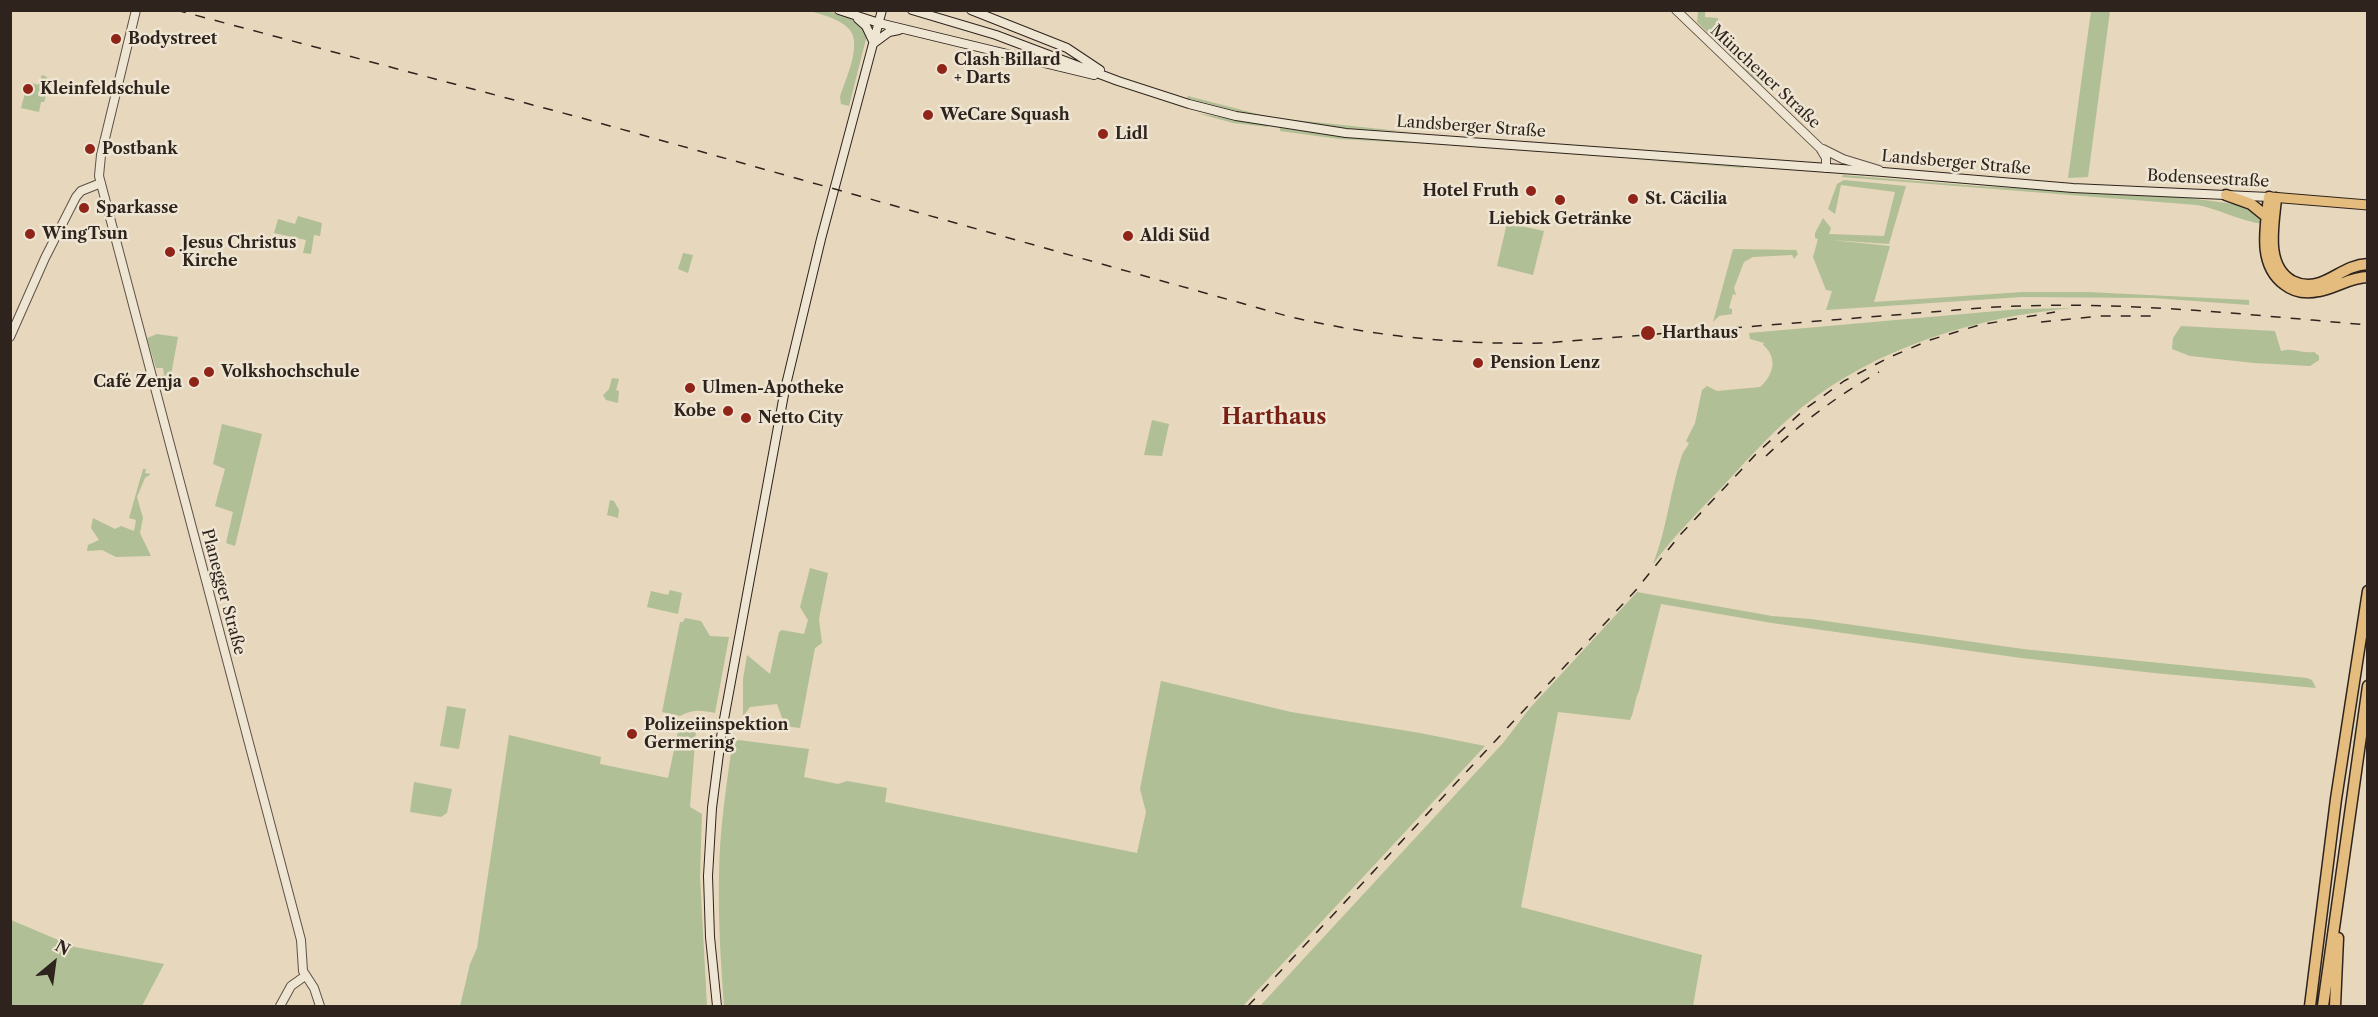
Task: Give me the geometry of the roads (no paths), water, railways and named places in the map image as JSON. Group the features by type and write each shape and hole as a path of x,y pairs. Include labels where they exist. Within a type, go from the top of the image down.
{"highway":[{"path":"2226,195 2257,207 2271,217"},
{"path":"2273,198 2270,234 2276,263 2282,273 2295,282 2317,284 2350,267 2367,264"},
{"path":"2270,234 2265,247 2269,265 2281,282 2293,290 2316,292 2351,279 2367,278"},
{"path":"2310,1006 2336,799 2367,591"},
{"path":"2323,1006 2367,686"},
{"path":"2335,1006 2337,912"}],"main road":[{"path":"839,10 906,30 1077,72 1107,76"},
{"path":"717,1006 710,937 708,876 712,808 722,730 785,389 821,239 882,10"},
{"name":"Landsberger Straße","path":"912,10 996,35 1183,103 1236,116 1346,133 2046,186"},
{"path":"971,10 1066,48 1100,69 1107,76"},
{"path":"850,14 866,27 874,43"},
{"path":"874,43 889,32 906,30"},
{"name":"Bodenseestraße","path":"2046,186 2367,205"}],"street":[{"name":"Planegger Straße","path":"136,10 100,159 101,183 296,921 305,976 314,988 320,1006"},
{"name":"Münchener Straße","path":"1676,10 1821,148 1826,158 1826,168"},
{"path":"1821,148 1854,163 1883,172"},
{"path":"10,337 45,258 76,197 81,191 101,183"},
{"path":"280,1006 291,986 305,976"}],"railway":[{"path":"176,10 578,117 1287,316 1383,334 1447,341 1545,343 1981,308 2078,305 2223,312 2368,325"},
{"path":"1248,1006 1636,590 1680,535 1758,452 1805,409 1844,381 1890,357 1930,340 1979,325 2055,312"},
{"path":"2041,322 2101,316 2158,316"},
{"path":"1766,456 1820,411 1879,372"}],"place":[{"name":"Bodystreet","path":"116,39"},
{"name":"Clash Billard + Darts","path":"942,69"},
{"name":"Kleinfeldschule","path":"28,89"},
{"name":"WeCare Squash","path":"928,115"},
{"name":"Lidl","path":"1103,134"},
{"name":"Postbank","path":"90,149"},
{"name":"Hotel Fruth","path":"1531,191"},
{"name":"St. Cäcilia","path":"1633,199"},
{"name":"Liebick Getränke","path":"1560,200"},
{"name":"Sparkasse","path":"84,208"},
{"name":"WingTsun","path":"30,234"},
{"name":"Aldi Süd","path":"1128,236"},
{"name":"Jesus Christus Kirche","path":"170,252"},
{"name":"Harthaus","path":"1648,333"},
{"name":"Pension Lenz","path":"1478,363"},
{"name":"Volkshochschule","path":"209,372"},
{"name":"Café Zenja","path":"194,382"},
{"name":"Ulmen-Apotheke","path":"690,388"},
{"name":"Kobe","path":"728,411"},
{"name":"Netto City","path":"746,418"},
{"name":"Polizeiinspektion Germering","path":"632,734"}],"district":[{"name":"Harthaus","path":"1274,418"}]}
